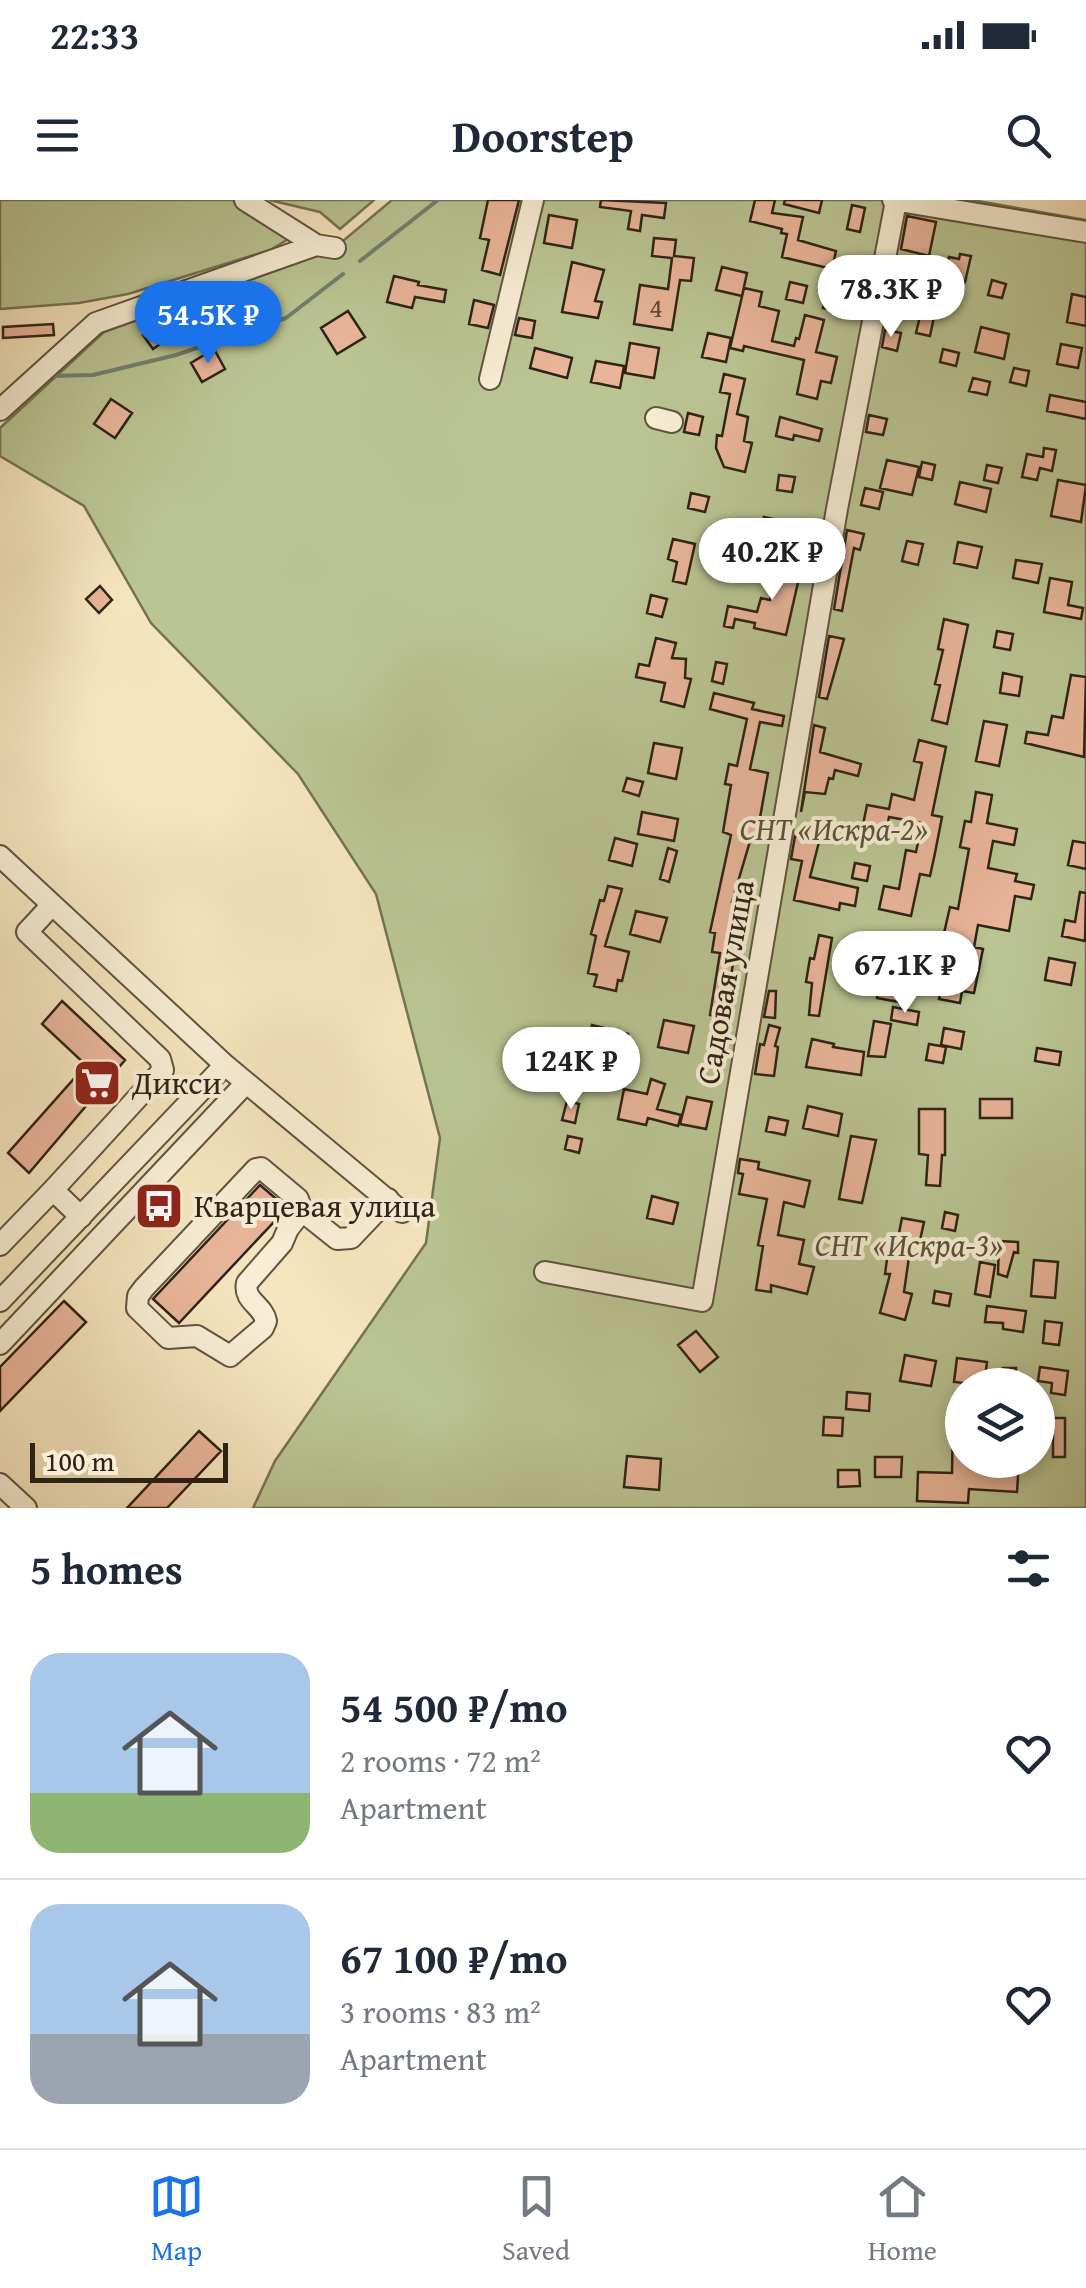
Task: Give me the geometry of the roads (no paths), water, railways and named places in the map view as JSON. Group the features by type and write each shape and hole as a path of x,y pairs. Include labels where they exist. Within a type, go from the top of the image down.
{"street":[{"path":"0,410 96,323 325,246 245,200"},
{"path":"490,379 533,200"},
{"path":"895,200 1086,232"},
{"name":"Садовая улица","path":"545,1272 702,1302 830,547 895,200"},
{"path":"0,856 225,1066 395,1206 346,1240 336,1239 302,1211 298,1200 261,1168 256,1169 144,1288 138,1296 137,1308 168,1338 197,1336 230,1356 266,1321 248,1297 247,1283 282,1243 302,1211"},
{"path":"0,1246 163,1070 160,1059 26,932 52,904"},
{"path":"0,1302 225,1066"},
{"path":"0,1344 246,1084"},
{"path":"53,1190 81,1216"},
{"path":"0,1484 26,1508"}],"waterway":[{"path":"360,261 438,200"},
{"path":"52,376 93,375 176,355 286,318 343,274"}],"place":[{"name":"Дикси","path":"97,1083"},
{"name":"Кварцевая улица","path":"159,1206"}],"park label":[{"name":"СНТ «Искра-2»","path":"834,829"},
{"name":"СНТ «Искра-3»","path":"909,1245"}]}
